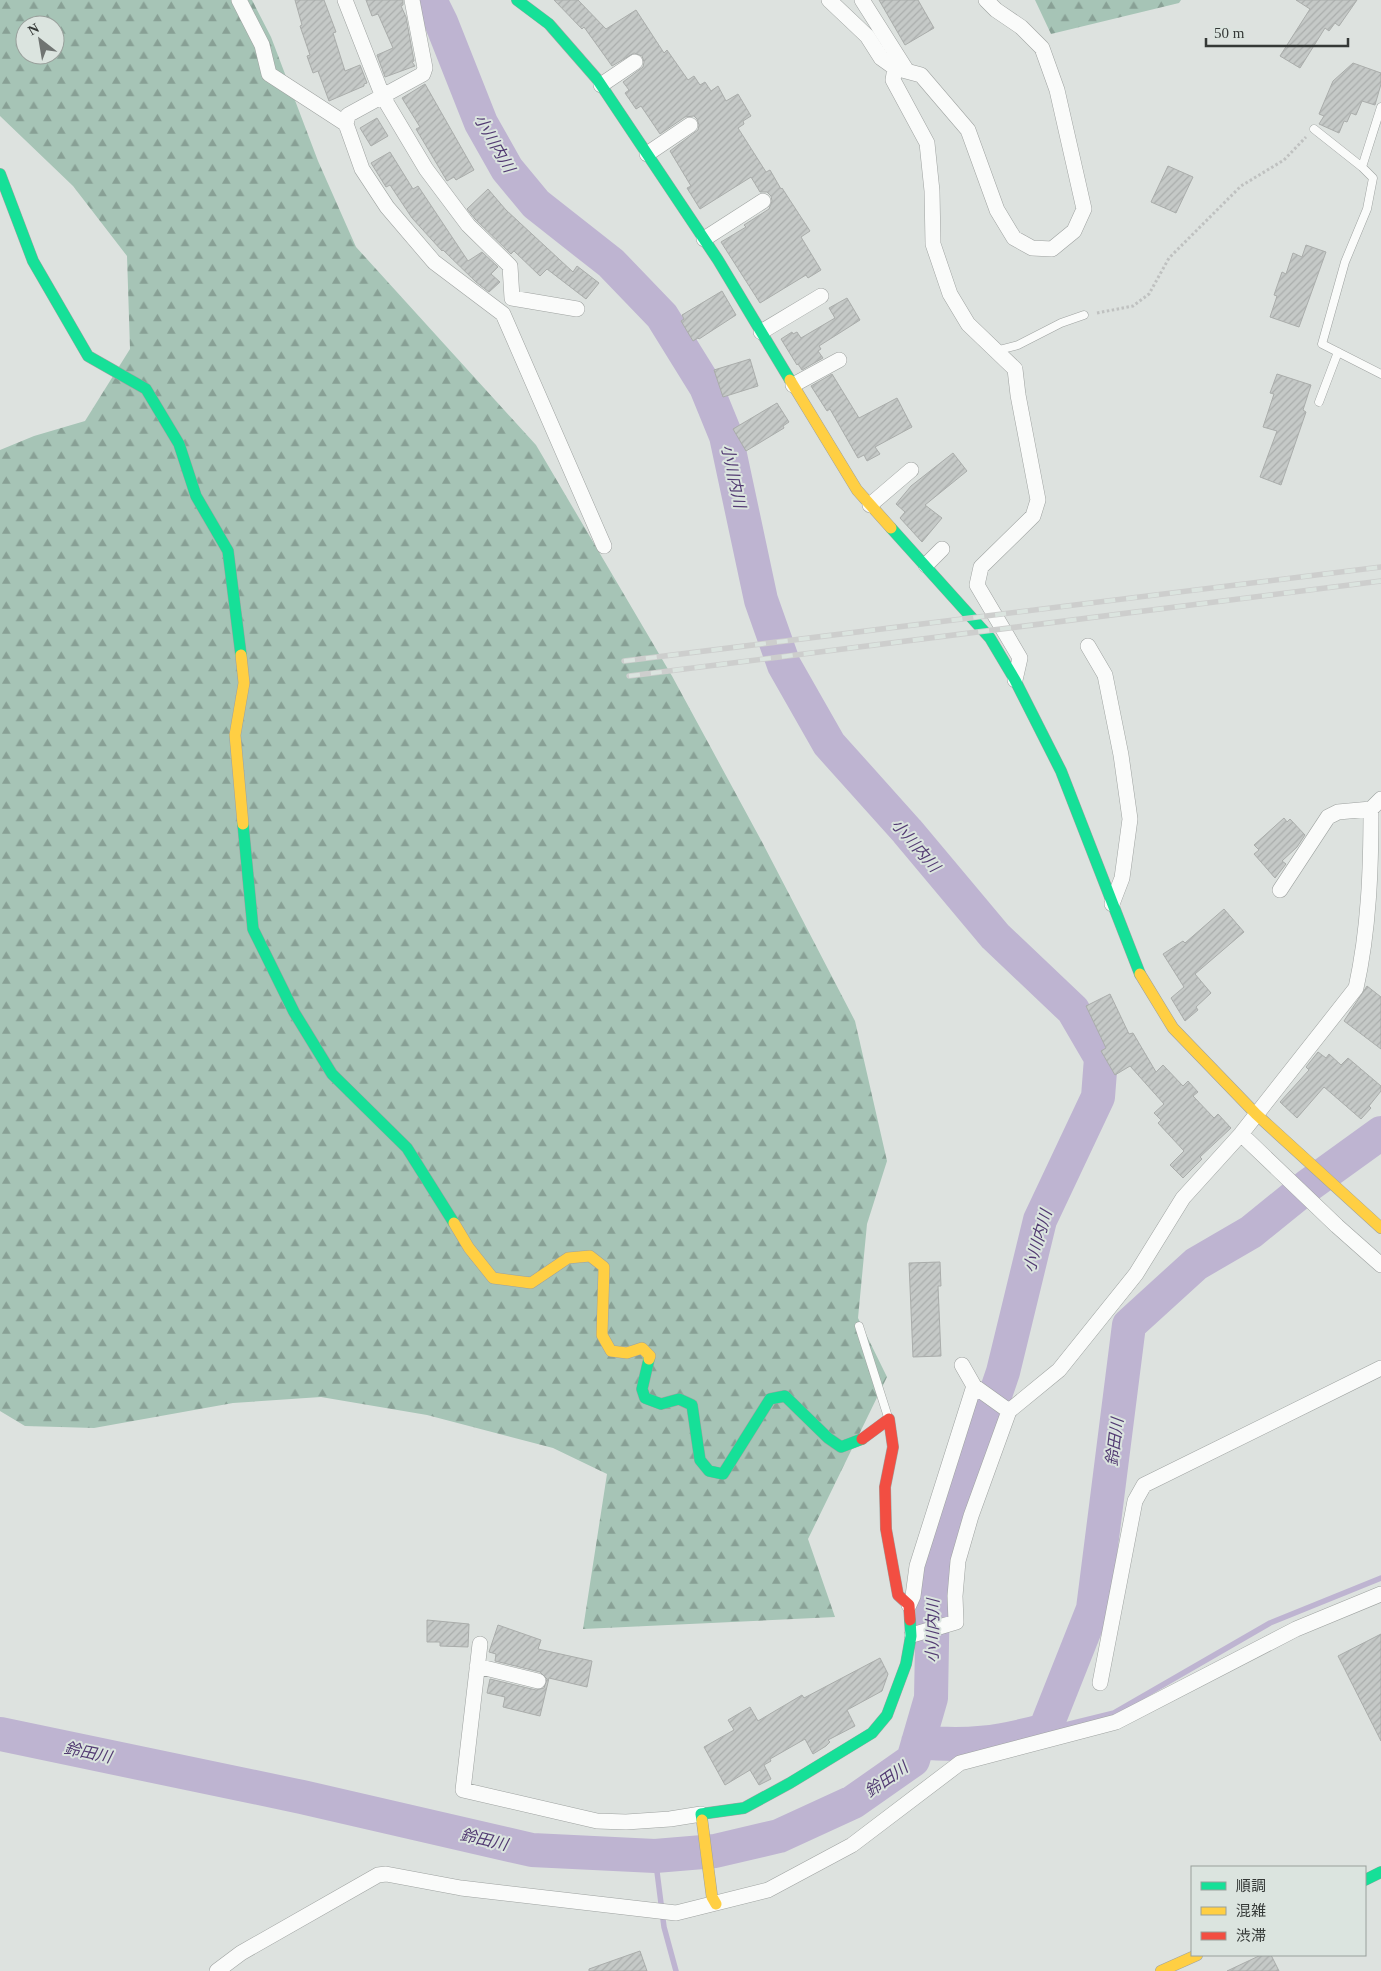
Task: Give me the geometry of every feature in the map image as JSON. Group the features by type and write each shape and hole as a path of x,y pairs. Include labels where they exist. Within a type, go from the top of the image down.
{"main road":[{"path":"518,0 549,24 601,85 704,240 857,490 990,638 1015,680 1061,772 1138,970 1173,1028 1256,1114 1381,1228"},
{"path":"0,174 33,261 88,356 146,389 179,444 196,496 228,550 244,683 235,735 252,929 294,1012 332,1074 407,1148 469,1248 494,1278 531,1283 568,1258 590,1256 604,1267 602,1335 611,1351 627,1353 642,1348 650,1356 642,1389 645,1398 661,1404 679,1399 692,1405 700,1460 709,1471 723,1474 770,1399 785,1396 828,1438 841,1447 863,1438 889,1419 893,1448 885,1487 886,1529 898,1595 909,1605 912,1636 906,1664 887,1715 872,1733 790,1783 744,1808 701,1817 714,1900"},
{"path":"1366,1880 1381,1872"},
{"path":"1161,1971 1195,1956"}],"street":[{"path":"239,0 262,45 269,74 346,124"},
{"path":"345,0 383,97 426,170 468,225 510,266 512,298 503,314"},
{"path":"412,0 425,68 424,74 348,115 346,124 362,169 387,207 434,262 503,314 604,546"},
{"path":"829,0 867,36 881,58 901,70 921,75 968,130 997,210 1014,238 1032,248 1052,249 1074,232 1084,209 1057,90 1042,48 1021,27 996,10 986,0"},
{"path":"862,0 901,70"},
{"path":"601,85 635,62"},
{"path":"901,70 893,80 927,143 932,190 933,244 950,294 968,324 1015,370 1038,500 1033,516 981,568 977,585 1020,658 1015,680"},
{"path":"647,154 690,125"},
{"path":"704,240 763,201"},
{"path":"761,332 821,296"},
{"path":"512,298 577,309"},
{"path":"793,385 839,360"},
{"path":"870,505 911,470"},
{"path":"926,565 942,549"},
{"path":"1088,646 1105,676 1122,755 1130,819 1122,878 1112,904"},
{"path":"912,1636 956,1622 955,1596 958,1561 971,1516 1007,1410 1059,1370 1136,1274 1183,1198 1241,1134 1356,988 1362,960 1371,877 1376,804 1338,812 1328,817 1280,890"},
{"path":"1241,1134 1282,1175 1381,1265"},
{"path":"962,1365 974,1386 1007,1410"},
{"path":"1100,1683 1136,1501 1144,1485 1381,1368"},
{"path":"909,1605 913,1596 917,1566 974,1386"},
{"path":"217,1971 241,1953 378,1875 386,1874 461,1888 674,1913 714,1900 768,1890 852,1845 960,1763 1116,1722 1296,1629 1381,1594"},
{"path":"480,1644 463,1790 597,1821 626,1822 701,1817"},
{"path":"477,1666 538,1681"}],"lane":[{"path":"1362,167 1381,107"},
{"path":"1314,129 1373,178 1367,209 1345,262 1322,344 1381,374"},
{"path":"995,351 1018,346 1061,323 1084,315"},
{"path":"1319,402 1338,352"},
{"path":"859,1326 889,1419"}],"path":[{"path":"1084,315 1133,306 1149,294 1169,258 1241,186 1284,160 1314,129"}],"green space":[{"path":"0,0 252,0 271,37 318,161 356,247 536,445 672,676 762,842 855,1021 887,1161 867,1224 858,1318 887,1377 808,1539 835,1617 583,1629 607,1474 553,1448 427,1415 321,1397 233,1403 94,1428 25,1426 0,1411 0,450 34,436 85,421 130,349 127,256 73,186 0,116"},
{"path":"1035,0 1181,0 1179,3 1051,34"}],"building":[{"path":"295,0 324,0 336,32 333,33 345,71 360,65 367,83 364,86 329,101 318,71 313,73 307,56 310,55 300,26 302,25"},
{"path":"366,0 403,0 403,5 401,6 406,17 414,61 412,62 415,66 385,77 377,55 393,48 378,14 372,16"},
{"path":"554,0 578,0 606,29 636,10 664,53 667,50 688,80 694,76 700,85 705,82 711,91 718,86 726,101 738,94 751,116 743,121 744,124 738,128 766,172 770,170 810,231 801,237 821,270 808,278 806,275 760,303 721,242 746,227 744,225 769,209 772,201 771,196 767,192 760,192 751,177 700,209 687,188 691,186 670,151 698,130 697,119 694,116 685,117 660,134 641,106 636,109 625,93 629,90 623,82 643,67 642,56 634,53 612,66 584,27 582,29"},
{"path":"879,0 918,0 934,28 905,45"},
{"path":"1296,0 1357,0 1339,26 1335,23 1329,31 1325,28 1300,68 1280,56 1310,9"},
{"path":"1353,63 1381,73 1381,84 1375,105 1362,101 1356,115 1351,113 1347,122 1344,121 1339,133 1319,124 1324,116 1319,114 1333,81"},
{"path":"425,84 474,170 456,180 454,177 447,181 416,129 420,127 402,98"},
{"path":"377,118 388,136 371,146 360,128"},
{"path":"390,152 413,189 418,186 468,261 482,252 498,267 491,274 500,282 489,292 442,251 412,218 390,185 386,187 371,163"},
{"path":"1168,166 1193,177 1176,213 1151,202"},
{"path":"488,189 506,210 573,272 577,266 599,283 586,299 547,269 540,276 514,251 511,254 475,219 467,209"},
{"path":"1306,245 1326,252 1299,327 1270,317 1277,296 1274,295 1282,272 1286,274 1293,253 1302,257"},
{"path":"722,291 736,315 693,341 681,321 684,319 682,315"},
{"path":"847,298 860,320 819,346 821,349 818,351 823,358 802,370 781,339 792,332 793,334 797,332 801,338 835,318 829,308"},
{"path":"750,359 758,386 723,397 714,370"},
{"path":"832,374 859,418 897,398 912,427 875,447 880,454 867,461 864,455 858,458 830,409 827,411 811,386"},
{"path":"1277,374 1311,385 1303,410 1306,412 1281,485 1260,477 1277,431 1263,427 1274,394 1270,393"},
{"path":"777,403 789,422 783,426 784,428 746,451 733,429"},
{"path":"953,453 967,471 925,505 942,518 922,542 900,518 905,512 896,504 911,486"},
{"path":"1284,818 1287,822 1290,819 1305,835 1297,847 1282,861 1286,864 1275,878 1254,854 1259,850 1254,845"},
{"path":"1224,909 1244,932 1195,974 1211,993 1196,1007 1198,1010 1185,1021 1171,998 1184,987 1163,954 1183,941 1185,943"},
{"path":"1367,986 1381,997 1381,1049 1344,1021"},
{"path":"1110,994 1129,1034 1133,1033 1156,1072 1163,1065 1183,1086 1188,1081 1198,1092 1193,1096 1214,1118 1218,1114 1231,1128 1200,1157 1202,1159 1183,1178 1170,1165 1184,1151 1158,1123 1161,1120 1154,1113 1164,1104 1130,1066 1115,1075 1101,1051 1106,1048 1086,1006"},
{"path":"1318,1052 1326,1058 1329,1054 1341,1065 1348,1058 1381,1086 1381,1091 1369,1106 1371,1108 1361,1119 1324,1087 1297,1118 1280,1102 1309,1070 1306,1067"},
{"path":"940,1262 941,1286 938,1286 941,1356 913,1357 909,1263"},
{"path":"427,1620 469,1624 468,1647 440,1646 440,1642 427,1642"},
{"path":"498,1625 541,1640 538,1649 592,1661 587,1687 549,1678 540,1716 503,1707 505,1697 487,1693 490,1679 536,1690 544,1688 547,1679 540,1672 495,1661 496,1654 489,1652"},
{"path":"1381,1634 1381,1741 1338,1656"},
{"path":"880,1658 888,1674 882,1691 847,1710 855,1726 828,1740 830,1742 826,1746 813,1754 805,1739 770,1759 771,1761 764,1765 771,1779 759,1785 750,1770 725,1785 704,1747 734,1730 728,1720 750,1707 758,1721 802,1695 804,1698"},
{"path":"640,1951 647,1971 589,1971 589,1969"},
{"path":"1259,1956 1272,1956 1279,1971 1227,1971"}],"waterway":[{"name":"小川内川","path":"0,1734 302,1797 532,1850 655,1856 715,1851 779,1836 853,1802 913,1760 931,1698 933,1589 942,1550 1003,1372 1040,1220 1098,1097 1101,1058 1073,1010 995,936 907,831 829,744 784,665 761,600 726,436 706,387 662,316 611,263 536,204 507,169 481,123 441,22 430,0"},
{"name":"鈴田川","path":"918,1742 982,1743 1045,1730 1093,1609 1129,1325 1196,1264 1251,1232 1309,1185 1381,1133"},
{"path":"1045,1730 1114,1713 1270,1623 1381,1578"},
{"path":"655,1856 664,1927 676,1971"}],"railway":[{"path":"624,661 1381,567"},
{"path":"629,676 1381,581"}],"traffic: fast":[{"path":"517,0 549,24 597,79 718,260 790,380"},
{"path":"0,174 33,261 88,356 146,389 179,444 196,496 228,551 241,655"},
{"path":"891,528 990,638 1015,680 1061,771 1140,974"},
{"path":"243,824 253,929 294,1012 332,1074 407,1148 454,1223"},
{"path":"649,1359 642,1389 645,1398 661,1404 679,1399 692,1405 700,1460 709,1471 723,1474 770,1399 785,1396 828,1438 841,1447 862,1439"},
{"path":"702,1820 701,1814 744,1808 790,1783 872,1733 887,1715 906,1664 911,1636 910,1620"},
{"path":"1366,1880 1381,1872"}],"traffic: slow":[{"path":"790,380 857,490 891,528"},
{"path":"241,655 244,683 235,735 243,824"},
{"path":"1140,974 1173,1028 1256,1114 1381,1228"},
{"path":"454,1223 469,1248 493,1278 531,1283 568,1258 590,1256 604,1267 602,1335 611,1351 627,1353 642,1348 650,1356 649,1359"},
{"path":"702,1820 712,1897 716,1904"},
{"path":"1161,1971 1195,1956"}],"traffic: jam":[{"path":"862,1439 889,1419 893,1447 885,1487 886,1529 898,1595 909,1605 910,1620"}]}
